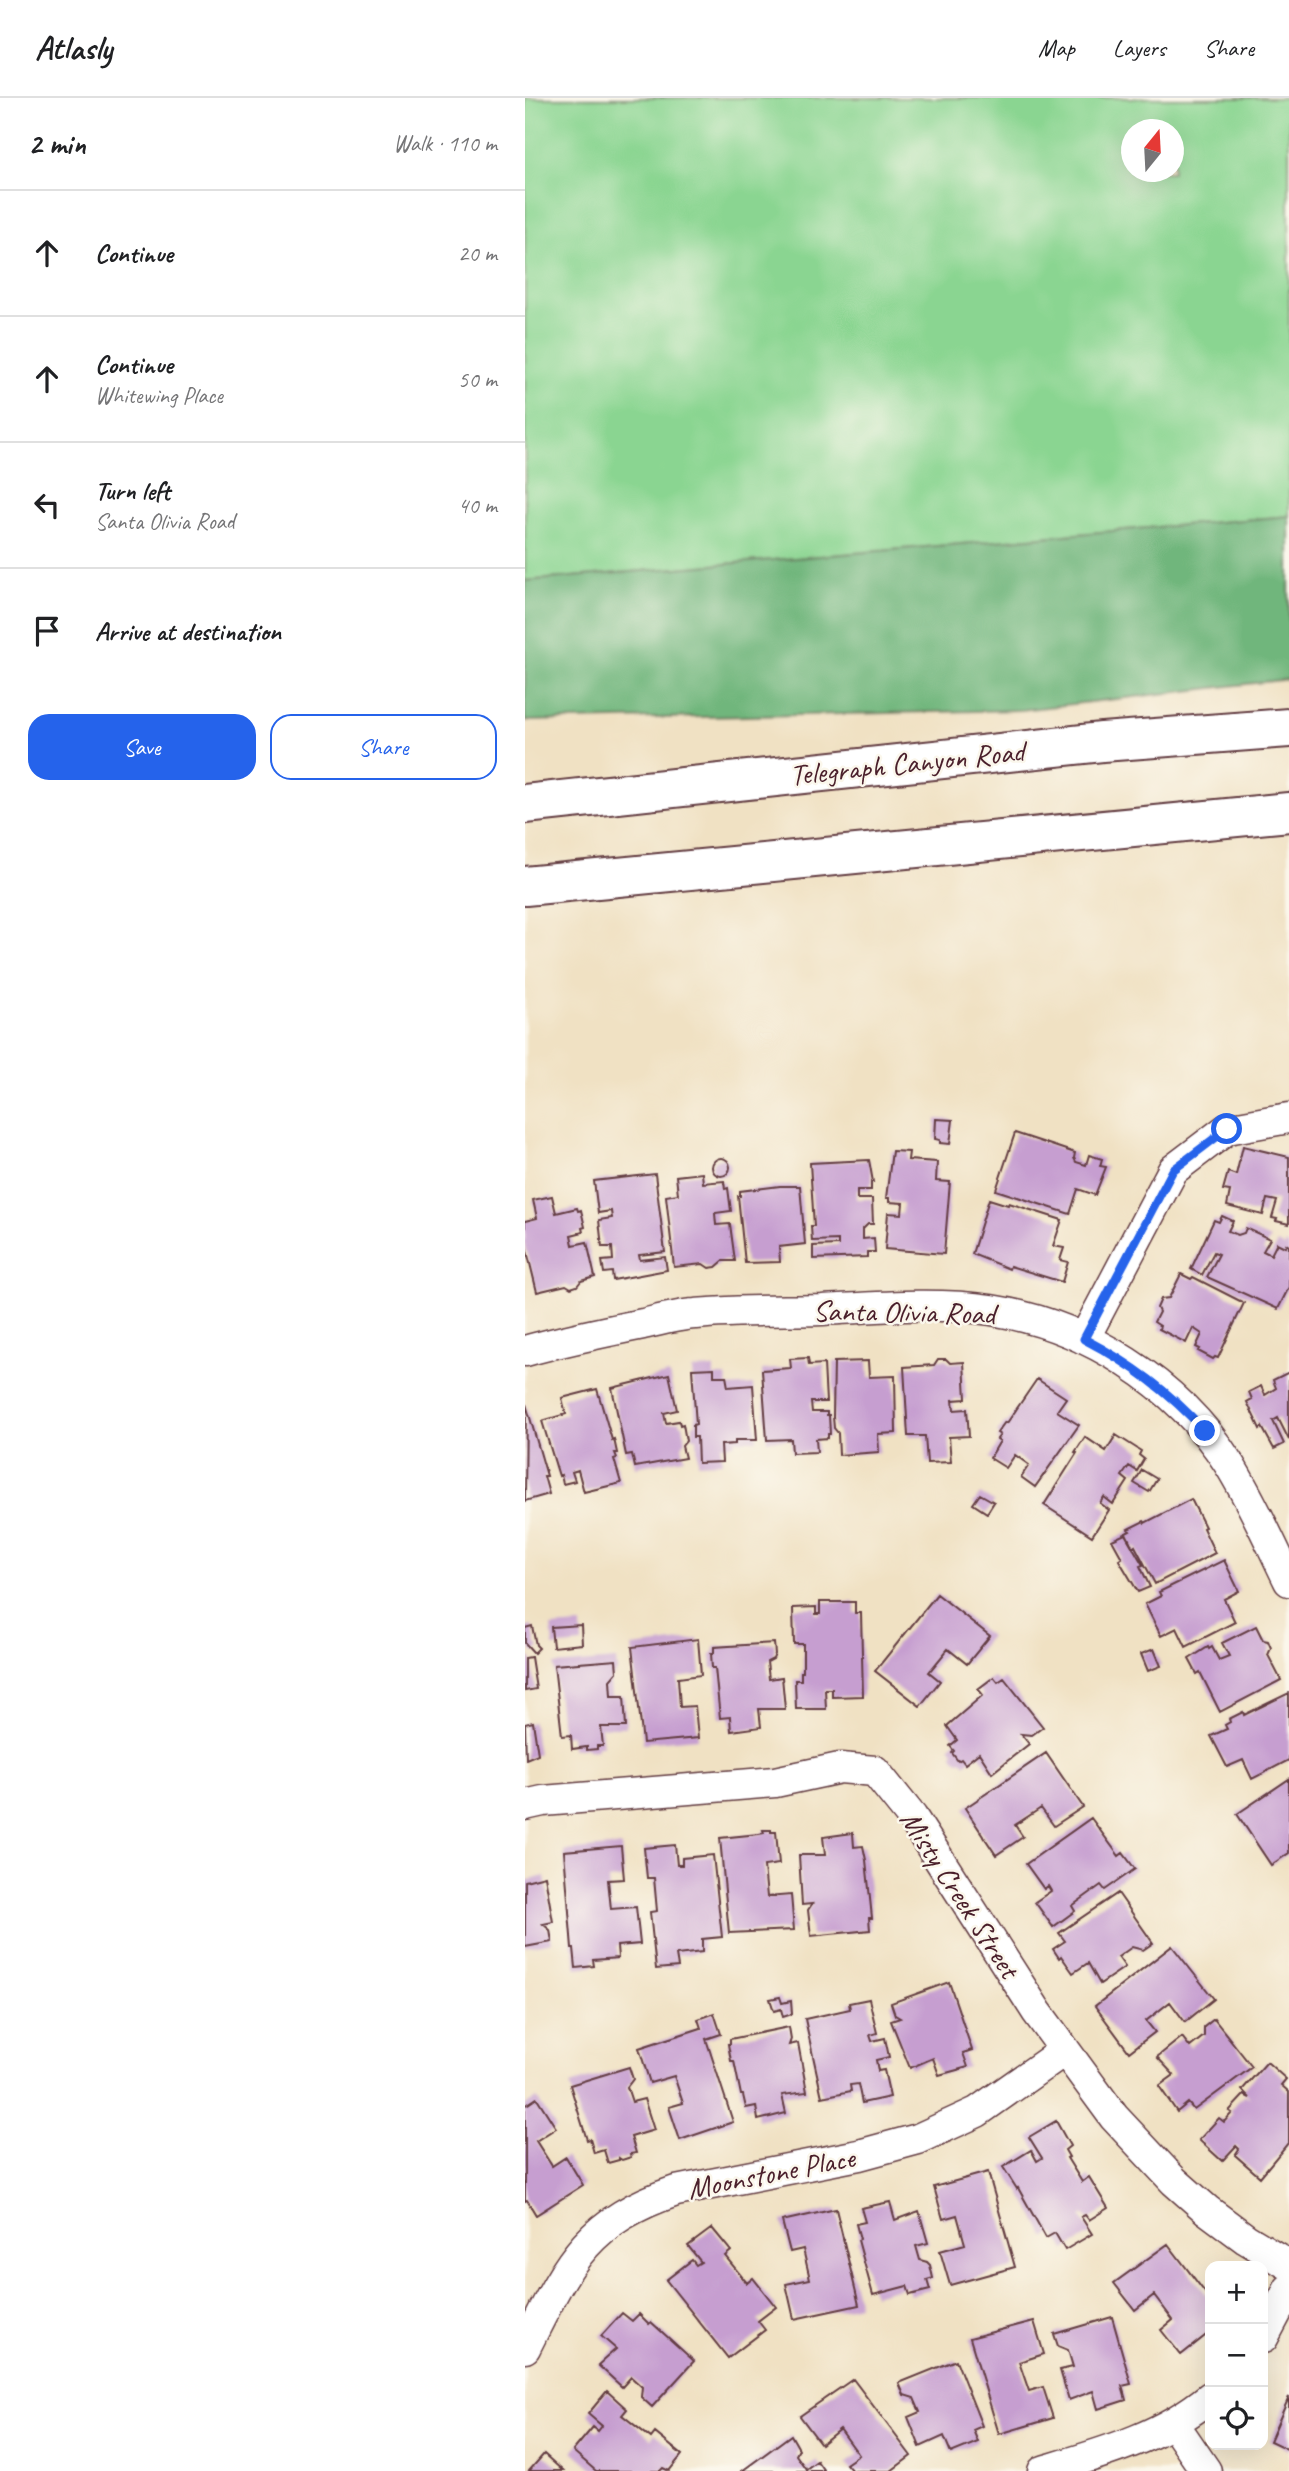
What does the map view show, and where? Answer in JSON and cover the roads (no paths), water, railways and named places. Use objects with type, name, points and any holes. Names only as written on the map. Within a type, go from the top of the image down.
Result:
[{"type":"main road","name":"Telegraph Canyon Road","points":[[525,804],[1102,742],[1289,728]]},
{"type":"main road","points":[[525,886],[1289,812]]},
{"type":"street","points":[[1084,1339],[1173,1170],[1227,1129],[1289,1118]]},
{"type":"street","name":"Santa Olivia Road","points":[[525,1351],[562,1340],[694,1314],[916,1307],[992,1311],[1054,1326],[1118,1357],[1150,1378],[1179,1403],[1205,1431],[1247,1494],[1289,1581]]},
{"type":"street","name":"Misty Creek Street","points":[[525,1805],[543,1801],[775,1782],[840,1768],[875,1771],[912,1817],[1037,2012],[1114,2117],[1174,2181],[1246,2239],[1289,2265]]},
{"type":"street","name":"Moonstone Place","points":[[525,2348],[565,2270],[577,2254],[607,2225],[629,2211],[676,2191],[859,2155],[918,2139],[977,2112],[1065,2050]]},
{"type":"street","points":[[1268,2329],[1289,2289]]},
{"type":"street","points":[[1043,2471],[1123,2447],[1174,2424],[1205,2401]]},
{"type":"street","points":[[1174,2424],[1206,2471]]}]
